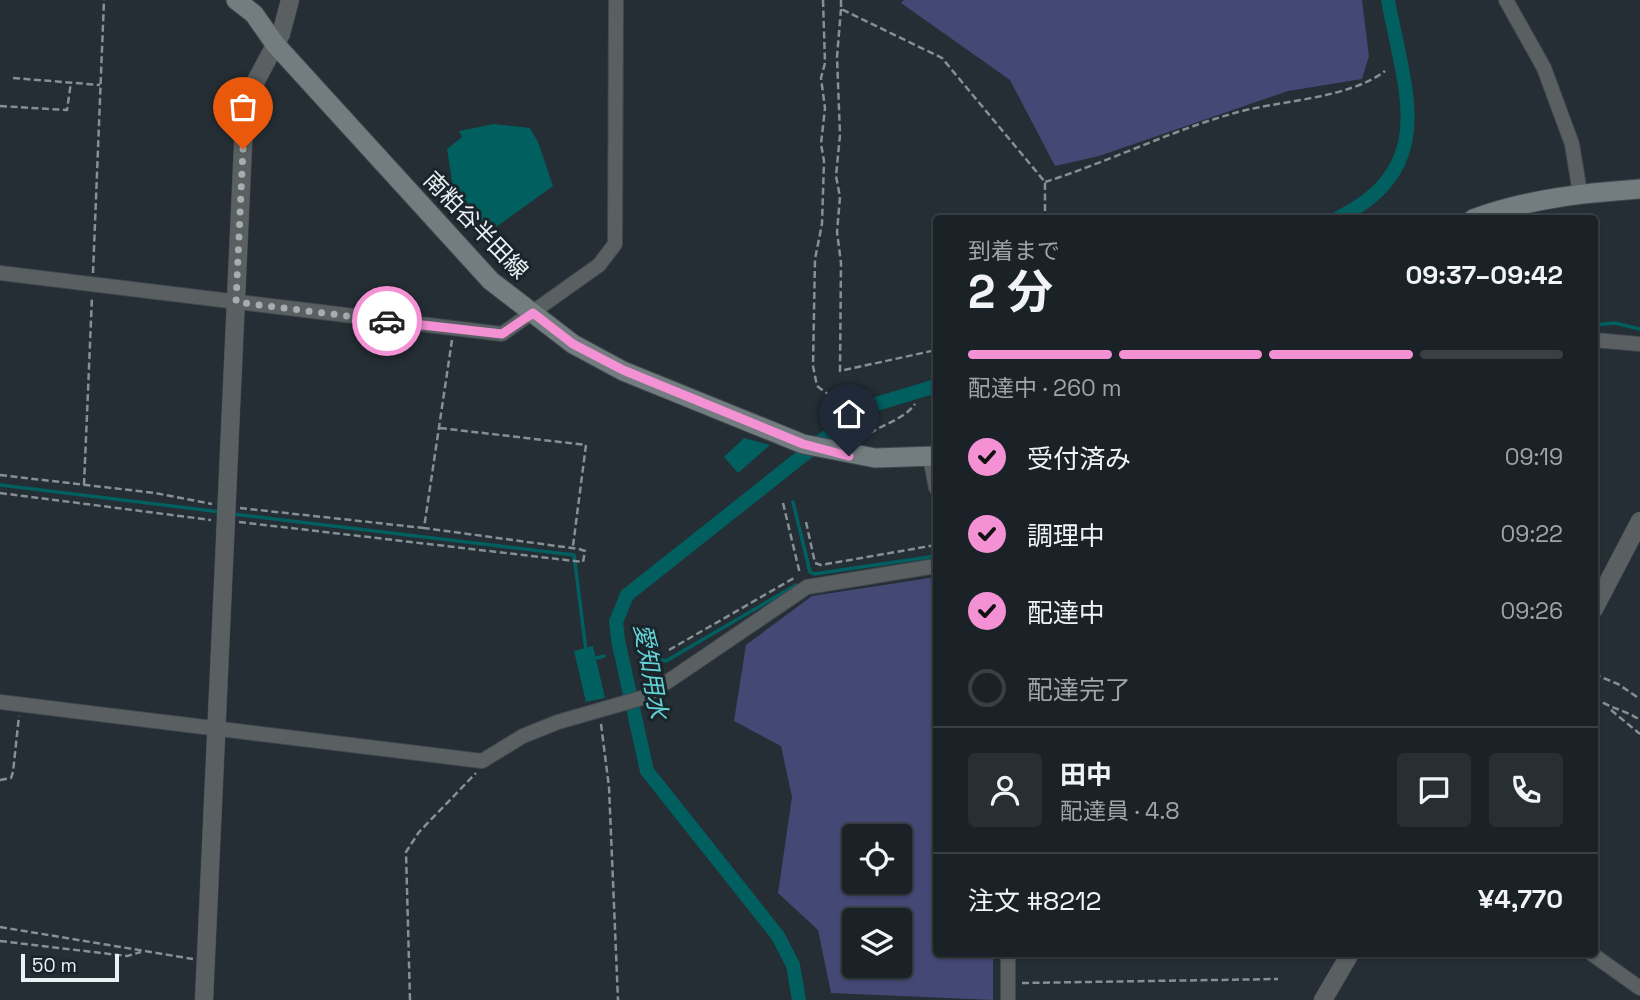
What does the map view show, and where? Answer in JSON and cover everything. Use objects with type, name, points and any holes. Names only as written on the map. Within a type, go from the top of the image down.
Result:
[{"type":"main road","name":"南粕谷半田線","points":[[236,0],[254,14],[275,44],[491,281],[573,344],[623,370],[803,444],[858,456],[933,457]]},
{"type":"main road","points":[[1484,215],[1506,207],[1580,193],[1640,188]]},
{"type":"street","points":[[204,1000],[244,124],[250,92],[289,13],[290,0]]},
{"type":"street","points":[[0,273],[502,334],[599,265],[615,244],[616,0]]},
{"type":"street","points":[[1506,0],[1544,68],[1572,144],[1580,193]]},
{"type":"street","points":[[1598,340],[1640,344]]},
{"type":"street","points":[[1598,601],[1640,521]]},
{"type":"street","points":[[0,702],[482,761],[523,736],[597,709],[645,697],[802,582],[933,566]]},
{"type":"street","points":[[1008,957],[1008,1000]]},
{"type":"street","points":[[1323,1000],[1348,957]]},
{"type":"street","points":[[1596,957],[1640,988]]},
{"type":"path","points":[[84,485],[104,0]]},
{"type":"path","points":[[824,0],[824,63],[821,78],[825,108],[821,144],[824,161],[822,224],[815,260],[813,366],[817,386],[833,398],[839,409]]},
{"type":"path","points":[[841,0],[837,57],[840,135],[836,176],[840,197],[837,232],[841,263],[841,371],[933,351]]},
{"type":"path","points":[[842,9],[942,58],[1045,182],[1045,215]]},
{"type":"path","points":[[1045,182],[1128,153],[1200,123],[1352,87],[1385,71]]},
{"type":"path","points":[[13,78],[100,85]]},
{"type":"path","points":[[0,106],[67,110],[71,82]]},
{"type":"path","points":[[0,492],[227,515],[583,562],[585,551],[573,548],[424,528],[453,330]]},
{"type":"path","points":[[858,456],[863,438],[909,413],[915,404]]},
{"type":"path","points":[[440,428],[586,445],[573,548]]},
{"type":"path","points":[[669,650],[802,582],[783,503]]},
{"type":"path","points":[[806,522],[815,563],[821,565],[933,546]]},
{"type":"path","points":[[1598,676],[1618,684],[1640,699]]},
{"type":"path","points":[[1598,699],[1640,734]]},
{"type":"path","points":[[0,780],[11,778],[13,772],[20,705]]},
{"type":"path","points":[[597,709],[609,787],[618,1000]]},
{"type":"path","points":[[1611,710],[1625,710],[1640,720]]},
{"type":"path","points":[[410,1000],[406,852],[419,832],[480,769],[482,761]]},
{"type":"path","points":[[0,927],[131,946],[141,952]]},
{"type":"path","points":[[0,941],[127,956],[141,952],[206,960]]},
{"type":"path","points":[[1008,983],[1278,979]]},
{"type":"shaded area","points":[[904,0],[1362,0],[1369,56],[1362,79],[1288,91],[1099,156],[1055,166],[1010,80],[901,3]]},
{"type":"shaded area","points":[[494,124],[530,128],[538,142],[553,186],[482,237],[456,207],[447,149],[462,137],[459,131]]},
{"type":"shaded area","points":[[744,438],[770,445],[738,473],[724,457]]},
{"type":"shaded area","points":[[933,577],[933,957],[993,957],[993,1000],[831,993],[818,930],[778,893],[792,797],[781,746],[734,721],[746,645],[812,596]]},
{"type":"shaded area","points":[[593,646],[605,698],[586,702],[574,651]]},
{"type":"waterway","name":"愛知用水","points":[[1343,215],[1369,199],[1390,176],[1403,152],[1407,125],[1406,97],[1388,0]]},
{"type":"waterway","points":[[1598,325],[1615,323],[1640,329]]},
{"type":"waterway","name":"愛知用水","points":[[799,1000],[793,965],[778,936],[647,771],[616,622],[627,595],[863,408],[933,387]]},
{"type":"waterway","points":[[0,485],[221,512]]},
{"type":"waterway","points":[[793,502],[810,572],[814,574],[933,556]]},
{"type":"waterway","points":[[233,514],[574,555],[586,651]]},
{"type":"waterway","points":[[647,647],[655,648],[659,659],[666,661],[796,585]]},
{"type":"waterway","points":[[593,659],[604,656]]},
{"type":"way so far","points":[[243,149],[236,302],[387,321]]},
{"type":"route","points":[[387,321],[502,334],[533,313],[573,344],[623,370],[803,444],[849,456]]}]
